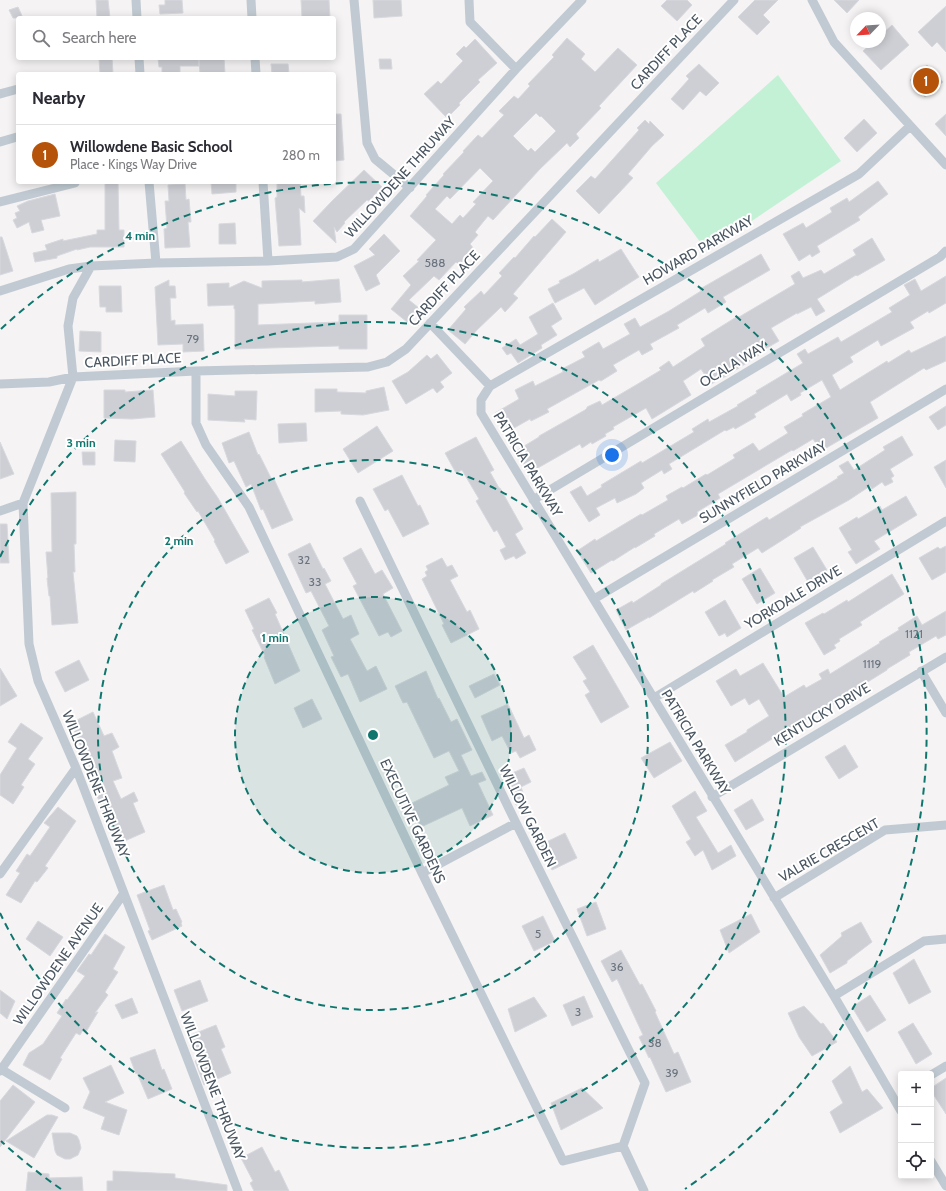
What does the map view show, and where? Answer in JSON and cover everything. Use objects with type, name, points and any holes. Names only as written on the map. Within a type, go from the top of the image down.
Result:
[{"type":"street","points":[[136,0],[137,16]]},
{"type":"street","points":[[251,0],[252,16]]},
{"type":"street","points":[[354,0],[367,143],[375,159],[410,188]]},
{"type":"street","points":[[469,0],[470,22],[516,69]]},
{"type":"street","name":"WILLOWDENE THRUWAY","points":[[0,290],[69,269],[91,266],[268,261],[337,256],[354,249],[516,69],[582,0]]},
{"type":"street","name":"CARDIFF PLACE","points":[[73,377],[196,371],[368,367],[387,362],[406,349],[734,0]]},
{"type":"street","points":[[812,0],[834,42],[946,165]]},
{"type":"street","points":[[140,60],[140,72]]},
{"type":"street","points":[[255,60],[256,72]]},
{"type":"street","points":[[0,94],[16,90]]},
{"type":"street","name":"HOWARD PARKWAY","points":[[490,386],[859,174],[910,126]]},
{"type":"street","points":[[0,142],[16,137]]},
{"type":"street","points":[[0,202],[71,184]]},
{"type":"street","points":[[149,184],[156,263]]},
{"type":"street","points":[[262,184],[268,261]]},
{"type":"street","name":"OCALA WAY","points":[[533,500],[843,316],[940,257],[946,251]]},
{"type":"street","name":"WILLOWDENE THRUWAY","points":[[91,266],[73,298],[68,326],[73,377],[24,503],[29,644],[38,681],[76,768],[238,1191]]},
{"type":"street","points":[[430,323],[490,386]]},
{"type":"street","name":"EXECUTIVE GARDENS","points":[[196,371],[196,423],[206,445],[249,507],[422,873],[563,1162],[623,1146]]},
{"type":"street","points":[[0,384],[49,382],[73,377]]},
{"type":"street","name":"PATRICIA PARKWAY","points":[[490,386],[481,400],[481,413],[834,996],[899,1107]]},
{"type":"street","name":"SUNNYFIELD PARKWAY","points":[[594,599],[946,389]]},
{"type":"street","name":"WILLOW GARDEN","points":[[360,501],[644,1083],[623,1146]]},
{"type":"street","points":[[0,511],[24,503]]},
{"type":"street","name":"YORKDALE DRIVE","points":[[654,698],[946,521]]},
{"type":"street","name":"KENTUCKY DRIVE","points":[[712,796],[946,657]]},
{"type":"street","points":[[921,671],[946,714]]},
{"type":"street","points":[[0,874],[76,768]]},
{"type":"street","points":[[422,873],[516,823]]},
{"type":"street","name":"VALRIE CRESCENT","points":[[774,898],[885,830],[946,825]]},
{"type":"street","name":"WILLOWDENE AVENUE","points":[[1,1070],[124,893]]},
{"type":"street","points":[[834,996],[924,941],[946,939]]},
{"type":"street","points":[[934,1073],[946,1066]]},
{"type":"street","points":[[1,1070],[65,1108]]},
{"type":"street","points":[[892,1096],[898,1093]]},
{"type":"street","points":[[623,1146],[644,1191]]},
{"type":"street","points":[[934,1166],[946,1186]]},
{"type":"green space","points":[[778,75],[841,161],[707,251],[656,183]]},
{"type":"building","points":[[96,0],[108,0],[110,16],[97,16]]},
{"type":"building","points":[[165,0],[182,0],[183,13],[160,14],[159,5],[165,5]]},
{"type":"building","points":[[301,0],[329,0],[330,16],[302,16]]},
{"type":"building","points":[[373,0],[401,0],[402,16],[374,18]]},
{"type":"building","points":[[667,0],[687,0],[692,5],[677,21],[661,6]]},
{"type":"building","points":[[755,0],[778,0],[763,15],[770,22],[757,35],[738,17]]},
{"type":"building","points":[[834,0],[859,0],[847,13]]},
{"type":"building","points":[[946,6],[946,52],[937,42],[932,47],[918,32]]},
{"type":"building","points":[[18,7],[22,16],[16,16],[16,18],[13,18],[9,10]]},
{"type":"building","points":[[892,25],[909,45],[881,70],[863,51],[866,48],[886,48],[886,30]]},
{"type":"building","points":[[567,38],[585,54],[581,59],[595,72],[618,48],[637,65],[599,106],[601,108],[576,134],[579,138],[570,147],[567,143],[540,169],[493,220],[488,216],[475,232],[478,235],[470,244],[474,249],[459,265],[456,262],[439,280],[434,276],[409,300],[419,308],[407,322],[391,309],[411,285],[403,276],[419,261],[417,260],[436,240],[410,216],[444,175],[443,174],[464,152],[463,151],[478,135],[482,138],[504,115],[499,111],[514,96],[518,99],[530,86],[528,84],[554,57],[552,55]],"holes":[[[536,113],[556,131],[535,152],[531,148],[528,151],[513,136]],[[480,168],[493,181],[473,202],[476,204],[463,218],[460,215],[452,224],[435,209],[447,196],[450,199]]]},
{"type":"building","points":[[475,39],[497,63],[478,80],[480,82],[459,103],[460,105],[447,118],[424,94],[438,81],[441,84],[463,61],[456,54],[464,46],[466,48]]},
{"type":"building","points":[[379,59],[391,59],[392,69],[380,69]]},
{"type":"building","points":[[99,60],[112,60],[113,72],[100,72]]},
{"type":"building","points":[[158,60],[198,60],[199,66],[180,66],[180,72],[162,72],[162,67],[159,67]]},
{"type":"building","points":[[199,60],[224,60],[225,72],[200,72]]},
{"type":"building","points":[[271,64],[288,64],[289,72],[272,72]]},
{"type":"building","points":[[699,64],[719,83],[706,96],[700,91],[683,110],[671,99],[689,79],[686,76]]},
{"type":"building","points":[[927,65],[943,82],[925,97],[910,80]]},
{"type":"building","points":[[336,114],[341,114],[344,160],[336,161]]},
{"type":"building","points":[[946,114],[946,136],[935,124]]},
{"type":"building","points":[[864,119],[877,133],[857,152],[844,138]]},
{"type":"building","points":[[645,120],[649,124],[650,121],[664,135],[652,146],[628,174],[633,178],[599,214],[576,191],[591,176],[595,179],[639,130],[637,128]]},
{"type":"building","points":[[364,170],[382,187],[369,201],[367,200],[344,222],[345,223],[337,232],[334,227],[336,243],[313,221]]},
{"type":"building","points":[[878,181],[888,194],[858,217],[860,220],[817,246],[820,252],[812,257],[810,254],[799,261],[783,234],[803,223],[806,228],[832,212],[830,208],[847,198],[849,202]]},
{"type":"building","points":[[105,184],[118,184],[119,230],[124,230],[124,247],[90,247],[77,249],[57,256],[57,258],[35,262],[33,253],[47,250],[45,245],[63,239],[63,241],[97,234],[97,230],[105,230]]},
{"type":"building","points":[[185,184],[186,200],[189,199],[191,222],[188,222],[190,247],[165,248],[164,229],[167,228],[165,201],[169,201],[168,185]]},
{"type":"building","points":[[211,184],[236,184],[236,192],[212,194]]},
{"type":"building","points":[[277,184],[300,184],[301,196],[304,196],[305,213],[299,208],[301,245],[279,246],[275,198],[277,197]]},
{"type":"building","points":[[55,194],[60,216],[41,220],[44,230],[32,233],[29,222],[17,228],[13,220],[17,218],[15,213],[20,211],[17,206],[28,201]]},
{"type":"building","points":[[552,219],[566,232],[513,294],[518,298],[505,312],[501,307],[465,344],[448,330],[466,309],[464,307],[481,291],[484,295],[502,276],[499,273]]},
{"type":"building","points":[[235,223],[236,244],[219,244],[219,224]]},
{"type":"building","points":[[384,234],[400,251],[376,275],[380,284],[366,291],[354,266],[375,255],[369,249]]},
{"type":"building","points":[[0,237],[2,237],[13,271],[0,275]]},
{"type":"building","points":[[872,238],[885,260],[857,276],[856,275],[817,299],[825,311],[816,316],[811,307],[797,313],[771,328],[779,341],[758,353],[759,355],[728,375],[711,384],[701,369],[683,381],[691,395],[652,419],[646,408],[613,427],[614,429],[605,434],[606,436],[592,444],[591,442],[582,448],[580,444],[529,473],[516,451],[585,410],[587,407],[600,401],[602,405],[636,385],[661,370],[659,368],[669,361],[673,367],[705,346],[701,339],[795,284],[791,276],[799,271],[803,278],[821,270],[824,274],[856,255],[853,250]]},
{"type":"building","points":[[621,249],[639,277],[595,305],[584,288],[555,303],[548,289],[560,283],[559,281],[598,259],[599,262]]},
{"type":"building","points":[[761,254],[770,270],[723,297],[726,302],[708,313],[705,308],[677,325],[679,328],[650,344],[653,349],[642,355],[639,350],[613,365],[617,371],[601,381],[599,380],[547,409],[549,412],[531,421],[530,419],[507,432],[495,413],[519,399],[515,390],[533,381],[535,386],[563,372],[562,369],[585,357],[582,352],[599,342],[603,349],[630,334],[624,324],[635,318],[640,327],[701,291],[700,289]]},
{"type":"building","points":[[946,276],[946,303],[929,313],[928,311],[910,322],[914,328],[881,346],[878,340],[850,357],[853,362],[832,375],[840,390],[887,361],[888,363],[909,350],[911,353],[946,336],[946,361],[926,370],[924,368],[870,402],[878,418],[821,451],[813,439],[793,451],[792,450],[718,494],[720,498],[697,512],[698,515],[682,524],[679,519],[654,534],[655,536],[591,573],[577,551],[595,539],[596,541],[668,500],[666,496],[706,474],[707,475],[735,458],[733,455],[753,443],[759,451],[788,433],[784,427],[803,416],[802,414],[831,397],[822,380],[800,393],[801,395],[791,401],[787,394],[754,414],[756,417],[735,429],[734,427],[726,431],[725,430],[669,464],[672,469],[664,474],[662,470],[641,483],[644,488],[636,494],[617,503],[615,498],[596,508],[600,515],[589,522],[570,492],[581,486],[587,496],[602,487],[601,485],[641,461],[642,463],[694,432],[692,429],[708,419],[709,422],[738,406],[737,405],[757,393],[756,391],[803,363],[797,354],[805,349],[808,354],[838,337],[841,342],[892,312],[889,308],[910,295],[904,285],[915,279],[921,291]]},
{"type":"building","points":[[339,279],[341,302],[315,304],[315,301],[258,304],[258,325],[339,322],[339,315],[367,315],[367,349],[339,349],[339,346],[235,349],[234,305],[208,306],[207,284],[229,283],[229,288],[244,281],[262,288],[262,281],[302,280],[302,282]]},
{"type":"building","points":[[169,280],[169,286],[175,286],[176,298],[170,298],[171,321],[175,320],[175,325],[203,324],[204,351],[183,352],[183,344],[158,345],[155,287]]},
{"type":"building","points":[[99,286],[121,286],[122,312],[106,312],[106,307],[100,307]]},
{"type":"building","points":[[553,303],[562,319],[551,326],[557,335],[541,345],[542,348],[518,363],[511,353],[507,355],[502,348],[516,339],[520,345],[538,334],[529,317]]},
{"type":"building","points":[[80,331],[101,332],[101,352],[79,351]]},
{"type":"building","points":[[437,354],[452,373],[440,382],[444,387],[437,393],[433,388],[406,404],[392,381],[408,372],[427,355],[431,359]]},
{"type":"building","points":[[384,387],[389,410],[363,415],[341,414],[341,411],[315,412],[315,389],[337,389],[337,392],[366,393],[366,391]]},
{"type":"building","points":[[104,390],[125,390],[125,392],[153,390],[155,417],[132,419],[104,418]]},
{"type":"building","points":[[235,391],[257,391],[256,420],[244,419],[245,422],[208,420],[208,394],[235,396]]},
{"type":"building","points":[[946,406],[946,425],[938,430],[929,417]]},
{"type":"building","points":[[306,423],[307,441],[279,443],[278,424]]},
{"type":"building","points":[[377,426],[393,451],[358,473],[343,449]]},
{"type":"building","points":[[249,432],[258,455],[259,454],[272,480],[274,479],[293,520],[272,529],[263,509],[261,510],[251,484],[246,487],[234,461],[229,463],[222,443]]},
{"type":"building","points":[[902,436],[913,455],[890,469],[894,476],[891,478],[893,482],[885,486],[882,482],[872,489],[870,486],[849,500],[800,527],[801,528],[762,553],[758,548],[732,564],[734,567],[694,593],[693,591],[626,630],[616,610],[632,601],[633,603],[767,517],[769,520],[838,478],[837,477],[844,473],[839,466],[848,461],[854,470],[885,450],[883,447]]},
{"type":"building","points":[[476,437],[494,470],[490,472],[523,529],[515,534],[526,553],[516,559],[514,556],[505,560],[500,550],[506,547],[497,530],[494,532],[476,501],[479,499],[462,470],[456,473],[445,453]]},
{"type":"building","points":[[115,440],[136,441],[135,462],[114,461]]},
{"type":"building","points":[[181,441],[218,498],[249,552],[226,564],[214,541],[215,540],[198,511],[197,512],[184,493],[185,492],[161,454]]},
{"type":"building","points":[[0,442],[14,474],[0,479]]},
{"type":"building","points":[[82,452],[95,452],[95,465],[83,465]]},
{"type":"building","points":[[946,460],[946,488],[934,467]]},
{"type":"building","points":[[402,475],[418,506],[420,505],[429,524],[403,537],[388,509],[385,511],[373,489]]},
{"type":"building","points":[[76,492],[76,544],[74,544],[75,572],[73,572],[78,623],[52,625],[46,552],[52,552],[51,493]]},
{"type":"building","points":[[906,496],[917,515],[874,541],[880,549],[856,564],[848,552],[852,550],[839,528],[880,506],[882,510]]},
{"type":"building","points":[[0,524],[7,524],[9,563],[0,563]]},
{"type":"building","points":[[310,543],[331,581],[325,584],[343,619],[351,615],[359,634],[350,639],[367,671],[376,666],[387,689],[360,702],[348,674],[341,677],[331,657],[334,656],[322,630],[329,626],[311,591],[306,593],[288,554]]},
{"type":"building","points":[[946,546],[946,572],[932,580],[919,558],[938,547],[940,549]]},
{"type":"building","points":[[813,547],[827,570],[808,582],[794,558]]},
{"type":"building","points":[[361,548],[375,574],[382,570],[393,588],[383,594],[402,631],[391,637],[388,632],[379,636],[353,586],[357,584],[343,558]]},
{"type":"building","points":[[442,558],[447,567],[452,565],[458,576],[450,580],[467,612],[470,610],[479,629],[451,643],[442,625],[444,624],[422,579],[427,576],[425,572],[428,570],[426,566]]},
{"type":"building","points":[[760,568],[775,593],[757,604],[742,579]]},
{"type":"building","points":[[892,574],[904,594],[860,622],[862,625],[839,639],[840,641],[834,645],[836,648],[824,655],[805,623],[823,613],[824,614],[847,600],[848,602]]},
{"type":"building","points":[[269,598],[277,613],[275,614],[300,671],[275,684],[264,657],[265,656],[252,630],[254,629],[245,610]]},
{"type":"building","points":[[725,600],[741,628],[727,637],[725,633],[719,636],[705,612]]},
{"type":"building","points":[[946,611],[946,635],[938,639],[936,636],[909,652],[910,655],[866,683],[867,684],[780,734],[735,762],[725,745],[747,732],[747,730],[769,716],[759,699],[749,705],[745,698],[731,706],[716,681],[736,669],[740,676],[763,663],[784,697],[804,685],[806,688],[822,679],[819,674],[828,669],[830,674],[880,643],[879,642],[899,630],[898,628],[917,616],[922,625]]},
{"type":"building","points":[[593,645],[629,707],[601,723],[585,695],[590,692],[583,681],[587,679],[573,657]]},
{"type":"building","points":[[79,660],[89,680],[65,692],[55,672]]},
{"type":"building","points":[[0,668],[17,696],[0,706]]},
{"type":"building","points":[[426,671],[438,699],[439,698],[451,722],[457,719],[472,750],[461,755],[471,776],[482,772],[486,780],[478,783],[493,815],[470,826],[462,808],[421,827],[410,804],[449,785],[445,777],[459,771],[449,751],[434,758],[407,702],[403,703],[395,686]]},
{"type":"building","points":[[494,674],[500,685],[475,698],[469,686]]},
{"type":"building","points":[[312,699],[322,719],[303,728],[294,708]]},
{"type":"building","points":[[508,704],[524,738],[529,735],[536,750],[520,758],[516,751],[511,753],[502,736],[492,741],[481,716]]},
{"type":"building","points":[[93,712],[104,736],[112,733],[119,747],[112,751],[122,778],[113,781],[121,799],[134,792],[138,801],[133,803],[145,832],[118,844],[97,796],[101,794],[96,778],[92,780],[90,768],[71,723]]},
{"type":"building","points":[[21,723],[43,738],[28,759],[35,764],[21,785],[24,787],[13,804],[0,795],[0,775],[17,748],[8,742]]},
{"type":"building","points":[[670,742],[682,761],[654,778],[641,758]]},
{"type":"building","points":[[845,745],[858,767],[839,779],[825,757]]},
{"type":"building","points":[[524,768],[531,782],[521,787],[526,801],[516,805],[505,776]]},
{"type":"building","points":[[695,791],[707,811],[696,817],[718,853],[731,845],[736,856],[712,870],[703,850],[695,856],[686,842],[691,839],[672,806]]},
{"type":"building","points":[[752,799],[764,820],[746,830],[734,810]]},
{"type":"building","points":[[58,807],[76,821],[45,866],[48,868],[37,882],[35,881],[21,903],[6,895],[20,873],[16,871],[27,854],[30,856],[50,827],[44,823]]},
{"type":"building","points":[[565,833],[577,858],[552,870],[540,845]]},
{"type":"building","points":[[164,885],[173,910],[176,909],[182,922],[182,926],[152,940],[148,931],[150,930],[137,895]]},
{"type":"building","points":[[596,902],[606,929],[587,936],[577,909]]},
{"type":"building","points":[[751,914],[760,932],[729,953],[720,930]]},
{"type":"building","points":[[543,916],[555,941],[534,951],[522,926]]},
{"type":"building","points":[[38,921],[63,937],[50,956],[26,939]]},
{"type":"building","points":[[861,922],[872,942],[847,961],[847,963],[830,973],[820,955],[842,936],[841,933]]},
{"type":"building","points":[[105,934],[125,947],[113,969],[118,972],[105,992],[108,995],[95,1013],[98,1012],[86,1032],[83,1030],[80,1035],[76,1033],[60,1058],[62,1059],[50,1080],[23,1065],[29,1053],[43,1044],[62,1016],[57,1013],[66,999],[67,1000],[85,976],[77,971],[89,954],[91,955]]},
{"type":"building","points":[[621,950],[640,985],[642,984],[656,1011],[655,1012],[674,1054],[678,1052],[691,1082],[666,1092],[639,1037],[643,1035],[617,979],[612,982],[601,961]]},
{"type":"building","points":[[914,959],[931,992],[909,1004],[893,973]]},
{"type":"building","points":[[200,980],[208,1001],[182,1011],[174,990]]},
{"type":"building","points":[[0,990],[15,1001],[7,1019],[0,1013]]},
{"type":"building","points":[[870,995],[886,1020],[867,1032],[852,1007]]},
{"type":"building","points":[[584,996],[593,1017],[572,1026],[563,1005]]},
{"type":"building","points":[[534,997],[547,1016],[515,1032],[508,1009]]},
{"type":"building","points":[[132,998],[138,1013],[122,1019],[115,1005]]},
{"type":"building","points":[[804,1006],[821,1024],[823,1023],[837,1042],[812,1056],[799,1037],[788,1013]]},
{"type":"building","points":[[913,1023],[932,1054],[916,1064],[898,1032]]},
{"type":"building","points":[[216,1025],[225,1047],[221,1049],[231,1073],[204,1085],[195,1061],[201,1058],[191,1035]]},
{"type":"building","points":[[155,1049],[162,1070],[164,1069],[172,1089],[148,1099],[130,1058]]},
{"type":"building","points":[[111,1065],[124,1093],[105,1102],[127,1110],[119,1135],[101,1129],[105,1117],[83,1108],[90,1092],[83,1078]]},
{"type":"building","points":[[850,1066],[862,1092],[867,1089],[883,1108],[840,1133],[830,1112],[843,1103],[832,1081]]},
{"type":"building","points":[[946,1078],[946,1114],[934,1096],[934,1086]]},
{"type":"building","points":[[13,1085],[35,1102],[0,1147],[0,1101]]},
{"type":"building","points":[[582,1088],[603,1108],[561,1130],[551,1103]]},
{"type":"building","points":[[47,1115],[58,1117],[34,1158],[6,1141]]},
{"type":"building","points":[[52,1133],[70,1133],[77,1136],[81,1148],[78,1155],[70,1159],[65,1159],[57,1155]]},
{"type":"building","points":[[262,1147],[275,1172],[279,1170],[289,1191],[254,1191],[250,1183],[253,1181],[241,1158]]},
{"type":"building","points":[[113,1171],[175,1174],[175,1178],[227,1185],[227,1191],[107,1191],[107,1181],[113,1181]]},
{"type":"building","points":[[28,1172],[49,1174],[49,1178],[82,1177],[83,1191],[26,1191]]},
{"type":"place","name":"Willowdene Basic School","points":[[926,81]]}]
